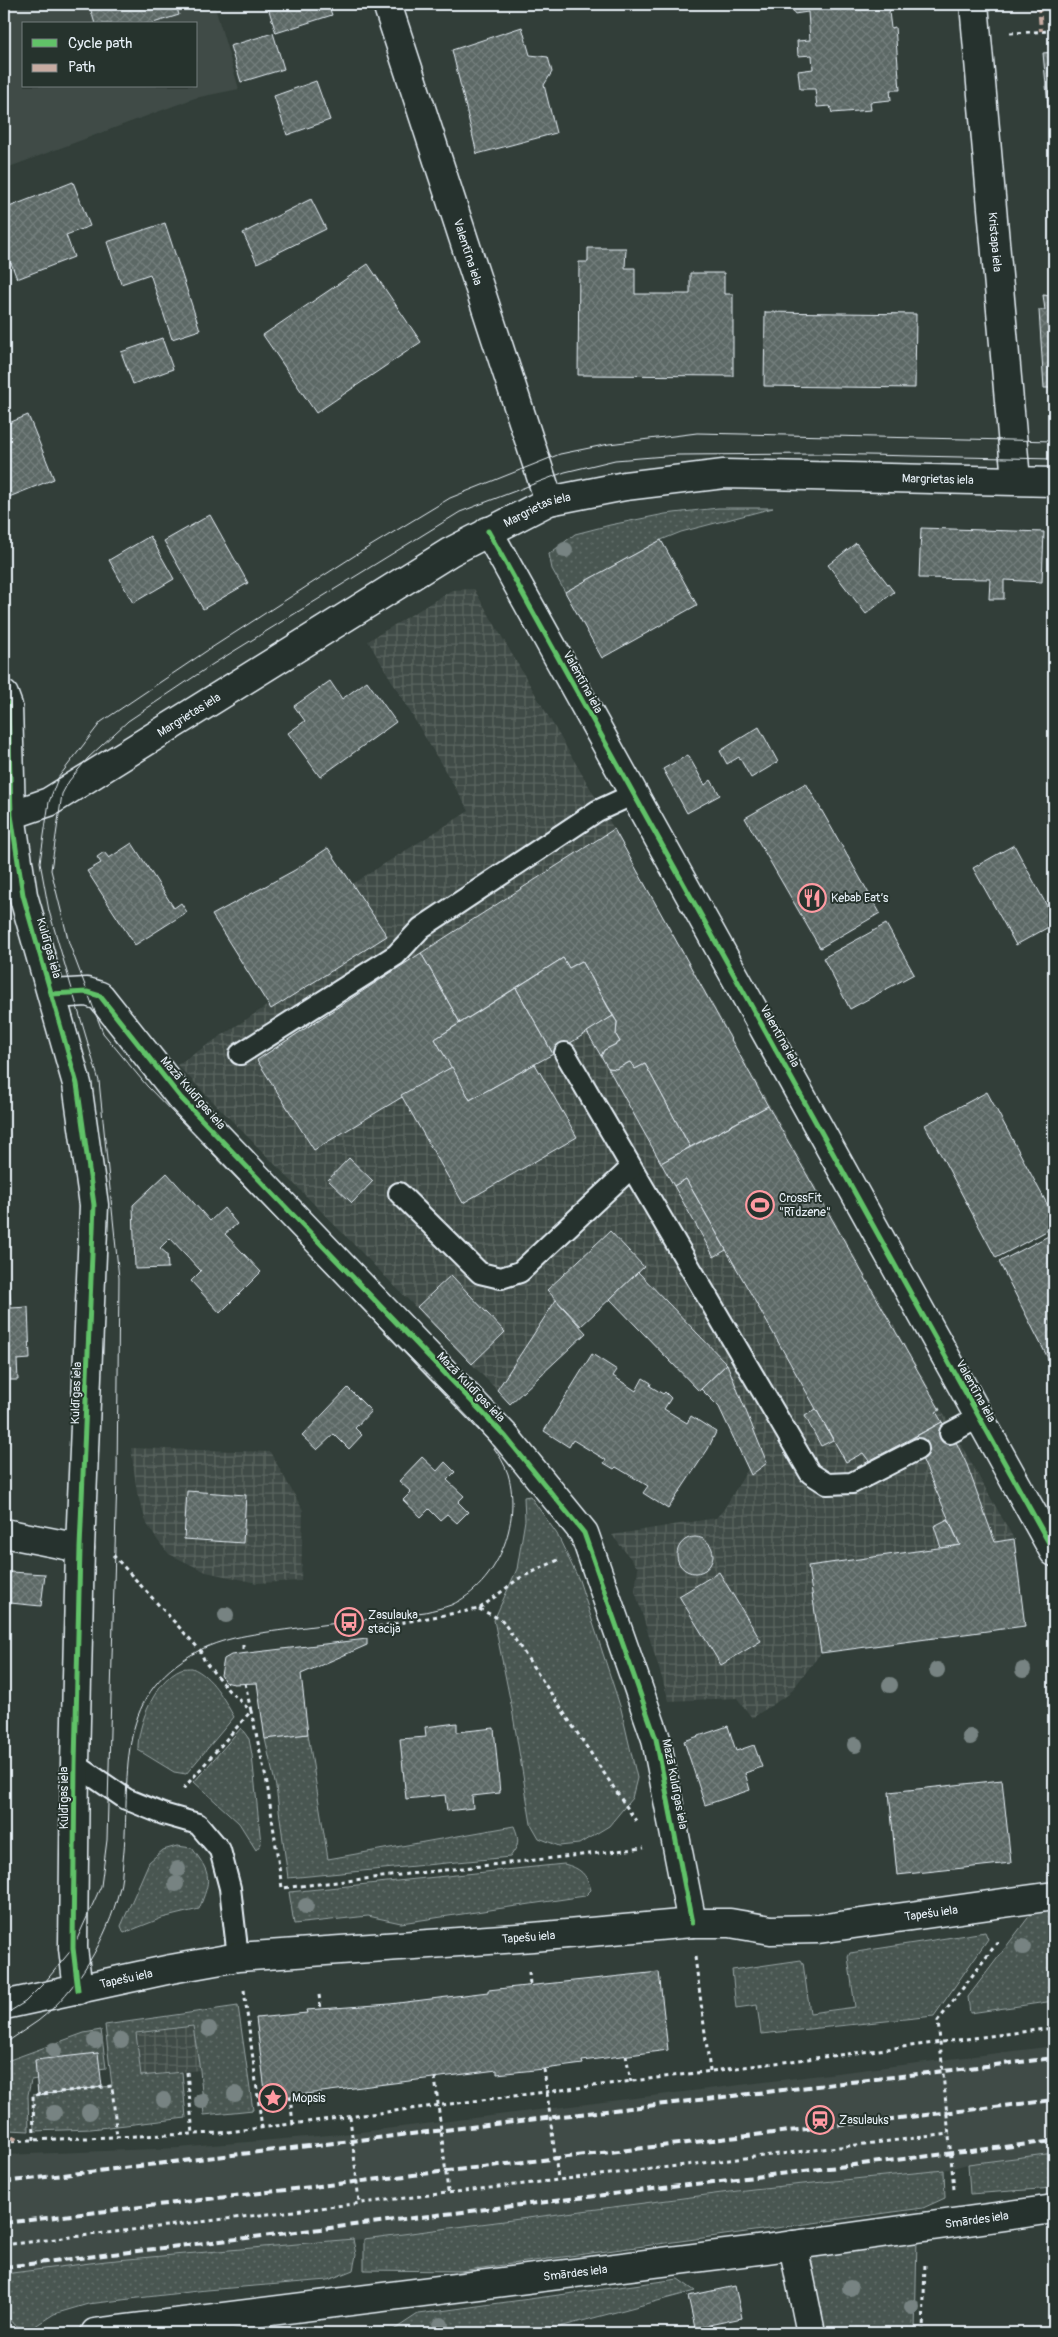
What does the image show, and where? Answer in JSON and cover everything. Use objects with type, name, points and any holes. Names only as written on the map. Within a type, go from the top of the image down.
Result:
[{"type":"street","name":"Valentīna iela","points":[[387,4],[549,501]]},
{"type":"street","name":"Kristapa iela","points":[[974,4],[1016,480]]},
{"type":"street","name":"Margrietas iela","points":[[7,813],[49,802],[450,552],[549,501],[624,486],[724,474],[1054,482]]},
{"type":"street","name":"Valentīna iela","points":[[488,531],[1054,1552]]},
{"type":"street","name":"Kuldīgas iela","points":[[4,695],[8,706],[7,813],[23,895],[77,1084],[94,1205],[80,1548],[75,1764],[74,1948],[78,1990]]},
{"type":"street","name":"Mazā Kuldīgas iela","points":[[52,994],[87,992],[100,996],[181,1098],[505,1436],[584,1534],[656,1738],[692,1922]]},
{"type":"street","points":[[4,1533],[80,1548]]},
{"type":"street","name":"Tapešu iela","points":[[4,2005],[171,1969],[238,1957],[532,1937],[692,1922],[730,1923],[771,1930],[818,1929],[1054,1896]]},
{"type":"street","name":"Smārdes iela","points":[[95,2333],[793,2245],[1054,2209]]},
{"type":"street","points":[[793,2245],[811,2333]]},
{"type":"lane","points":[[240,1054],[396,955],[421,928],[597,811],[634,794]]},
{"type":"lane","points":[[565,1053],[810,1473],[827,1484],[852,1483],[918,1449]]},
{"type":"lane","points":[[399,1193],[480,1273],[501,1278],[520,1272],[631,1168]]},
{"type":"lane","points":[[950,1433],[980,1418]]},
{"type":"lane","points":[[75,1764],[126,1799],[163,1814],[198,1824],[220,1850],[230,1888],[238,1957]]},
{"type":"path","points":[[1006,34],[1054,30]]},
{"type":"path","points":[[370,1628],[479,1609],[518,1579],[588,1546]]},
{"type":"path","points":[[80,1548],[115,1555],[200,1650],[205,1662],[229,1691],[251,1711]]},
{"type":"path","points":[[479,1609],[502,1620],[640,1827]]},
{"type":"path","points":[[243,1645],[243,1653]]},
{"type":"path","points":[[245,1684],[267,1783],[282,1888],[652,1847]]},
{"type":"path","points":[[163,1814],[251,1711]]},
{"type":"path","points":[[923,2333],[926,2227],[955,2202],[938,2022],[1010,1925],[1014,1902]]},
{"type":"path","points":[[694,1954],[710,2071]]},
{"type":"path","points":[[529,1972],[530,1985]]},
{"type":"path","points":[[318,1995],[321,2009]]},
{"type":"path","points":[[247,2004],[262,2128]]},
{"type":"path","points":[[4,2141],[117,2138],[262,2128],[1054,2028]]},
{"type":"path","points":[[626,2055],[631,2082]]},
{"type":"path","points":[[544,2069],[558,2179]]},
{"type":"path","points":[[187,2072],[193,2134]]},
{"type":"path","points":[[434,2077],[448,2192]]},
{"type":"path","points":[[34,2140],[33,2095],[112,2086],[117,2138]]},
{"type":"path","points":[[290,2096],[293,2124]]},
{"type":"path","points":[[350,2117],[359,2202]]},
{"type":"path","points":[[4,2244],[950,2134]]},
{"type":"shaded area","points":[[4,4],[214,4],[239,89],[195,98],[4,169]]},
{"type":"shaded area","points":[[718,508],[773,508],[681,532],[661,540],[565,592],[552,569],[549,554],[575,534],[665,514]]},
{"type":"shaded area","points":[[474,589],[614,829],[1014,1539],[1025,1626],[821,1653],[789,1694],[752,1718],[737,1698],[669,1701],[635,1591],[638,1568],[612,1535],[716,1518],[724,1509],[748,1469],[719,1407],[701,1390],[699,1391],[610,1299],[581,1326],[556,1300],[497,1390],[177,1065],[268,1005],[212,915],[352,884],[469,811],[368,641],[452,590]]},
{"type":"shaded area","points":[[131,1448],[270,1452],[303,1510],[301,1581],[257,1583],[206,1572],[169,1554],[147,1524],[137,1493]]},
{"type":"shaded area","points":[[530,1496],[557,1534],[579,1580],[621,1709],[637,1778],[632,1798],[609,1826],[579,1844],[559,1846],[539,1838],[531,1824],[512,1709],[494,1620],[517,1569],[525,1520],[524,1497]]},
{"type":"shaded area","points":[[192,1668],[206,1676],[222,1696],[234,1717],[186,1774],[174,1772],[138,1750],[141,1728],[156,1692],[172,1674],[181,1669]]},
{"type":"shaded area","points":[[241,1728],[249,1739],[252,1755],[261,1844],[256,1850],[239,1823],[194,1782]]},
{"type":"shaded area","points":[[308,1734],[328,1859],[514,1826],[518,1839],[515,1849],[510,1857],[288,1878],[276,1787],[265,1739]]},
{"type":"shaded area","points":[[177,1846],[192,1848],[206,1871],[208,1877],[206,1891],[199,1909],[162,1918],[124,1933],[121,1926],[149,1862],[163,1850]]},
{"type":"shaded area","points":[[564,1864],[579,1870],[585,1876],[591,1890],[585,1896],[401,1923],[368,1916],[294,1924],[289,1892]]},
{"type":"shaded area","points":[[1054,1908],[1054,2001],[970,2013],[968,1997],[1034,1910]]},
{"type":"shaded area","points":[[985,1932],[988,1939],[934,2016],[761,2034],[757,2005],[736,2008],[732,1970],[801,1960],[810,2013],[855,2007],[848,1957],[850,1953]]},
{"type":"shaded area","points":[[238,2006],[253,2110],[204,2115],[200,2070],[193,2026],[136,2033],[141,2076],[182,2072],[186,2118],[91,2129],[34,2131],[33,2095],[112,2086],[105,2025]]},
{"type":"shaded area","points":[[193,2026],[200,2070],[141,2076],[136,2033]]},
{"type":"shaded area","points":[[101,2030],[106,2068],[99,2069],[98,2053],[35,2061],[37,2079],[31,2080],[28,2095],[29,2131],[9,2130],[4,2124],[4,2062],[84,2033]]},
{"type":"shaded area","points":[[1054,2046],[1054,2153],[968,2164],[944,2170],[753,2189],[364,2239],[106,2261],[4,2274],[4,2155],[178,2148],[352,2133]]},
{"type":"shaded area","points":[[1054,2153],[1054,2188],[970,2194],[968,2164]]},
{"type":"shaded area","points":[[944,2170],[945,2198],[923,2208],[460,2271],[364,2270],[364,2239],[753,2189]]},
{"type":"shaded area","points":[[917,2237],[915,2333],[826,2333],[810,2256]]},
{"type":"shaded area","points":[[353,2239],[356,2255],[353,2270],[328,2280],[206,2290],[88,2304],[54,2314],[29,2330],[15,2325],[4,2312],[4,2274],[106,2261]]},
{"type":"shaded area","points":[[678,2279],[695,2291],[537,2333],[389,2333],[418,2314]]},
{"type":"shaded area","points":[[310,2328],[332,2333],[224,2333]]},
{"type":"building","points":[[89,4],[176,4],[179,15],[156,22],[94,22]]},
{"type":"building","points":[[267,4],[328,4],[332,15],[276,33]]},
{"type":"building","points":[[793,4],[888,4],[892,8],[889,12],[891,28],[895,27],[900,90],[890,90],[891,100],[870,102],[871,110],[832,113],[830,106],[817,107],[815,89],[800,89],[798,71],[813,69],[812,55],[798,56],[797,41],[810,40],[808,12],[794,14]]},
{"type":"building","points":[[522,27],[530,55],[548,57],[552,72],[544,85],[556,133],[477,154],[452,50]]},
{"type":"building","points":[[273,33],[284,69],[241,82],[230,46]]},
{"type":"building","points":[[1054,52],[1054,126],[1050,127],[1043,53]]},
{"type":"building","points":[[316,81],[330,120],[287,135],[274,96]]},
{"type":"building","points":[[73,182],[90,226],[66,235],[74,257],[17,279],[11,263],[4,265],[4,209]]},
{"type":"building","points":[[311,199],[326,229],[257,263],[243,233]]},
{"type":"building","points":[[165,223],[200,330],[172,339],[150,274],[121,284],[107,242]]},
{"type":"building","points":[[588,248],[626,248],[625,268],[635,268],[635,294],[690,294],[690,273],[724,273],[724,294],[733,294],[733,376],[578,375],[579,262],[588,262]]},
{"type":"building","points":[[368,264],[421,342],[316,413],[263,335]]},
{"type":"building","points":[[1043,295],[1054,296],[1054,394],[1050,394],[1050,388],[1044,388],[1039,310],[1045,310]]},
{"type":"building","points":[[765,312],[916,314],[915,388],[764,386]]},
{"type":"building","points":[[162,338],[173,369],[133,384],[121,352]]},
{"type":"building","points":[[28,415],[54,479],[4,499],[4,425]]},
{"type":"building","points":[[210,515],[248,583],[203,609],[164,541]]},
{"type":"building","points":[[921,528],[1044,532],[1042,582],[1004,580],[1004,599],[989,599],[990,579],[919,578]]},
{"type":"building","points":[[150,536],[174,579],[133,603],[109,560]]},
{"type":"building","points":[[661,540],[697,605],[602,658],[565,592]]},
{"type":"building","points":[[856,543],[894,592],[866,614],[828,565]]},
{"type":"building","points":[[330,681],[342,699],[367,681],[396,722],[320,777],[288,733],[305,721],[294,706]]},
{"type":"building","points":[[759,727],[778,762],[751,778],[739,757],[727,764],[720,751]]},
{"type":"building","points":[[688,755],[705,785],[711,780],[720,795],[687,813],[663,769]]},
{"type":"building","points":[[806,783],[880,913],[820,948],[745,818]]},
{"type":"building","points":[[614,829],[768,1106],[690,1147],[645,1064],[635,1069],[630,1062],[616,1069],[608,1068],[601,1056],[604,1050],[620,1042],[616,1035],[617,1022],[582,961],[569,968],[563,958],[460,1023],[421,953]]},
{"type":"building","points":[[132,843],[174,908],[181,903],[187,912],[135,945],[87,871],[101,863],[97,857],[104,852],[109,858]]},
{"type":"building","points":[[1014,845],[1054,919],[1054,924],[1016,945],[973,868]]},
{"type":"building","points":[[328,848],[387,936],[271,1009],[212,915],[295,870]]},
{"type":"building","points":[[886,924],[914,974],[850,1009],[823,958]]},
{"type":"building","points":[[421,953],[460,1023],[435,1039],[452,1067],[314,1150],[257,1060]]},
{"type":"building","points":[[563,958],[569,968],[582,961],[613,1016],[553,1054],[516,988]]},
{"type":"building","points":[[516,988],[553,1054],[470,1100],[435,1039]]},
{"type":"building","points":[[613,1016],[617,1022],[616,1035],[620,1042],[604,1050],[601,1056],[587,1032]]},
{"type":"building","points":[[630,1062],[635,1069],[645,1064],[690,1147],[661,1163],[608,1068],[616,1069]]},
{"type":"building","points":[[535,1064],[577,1137],[463,1203],[401,1095],[452,1067],[470,1100]]},
{"type":"building","points":[[987,1092],[1054,1217],[1054,1227],[996,1258],[925,1125]]},
{"type":"building","points":[[768,1106],[940,1410],[936,1412],[942,1422],[869,1461],[863,1453],[846,1462],[686,1179],[674,1186],[661,1163]]},
{"type":"building","points":[[349,1158],[373,1181],[352,1203],[328,1180]]},
{"type":"building","points":[[167,1173],[210,1221],[224,1208],[237,1224],[225,1234],[261,1272],[220,1313],[191,1281],[201,1271],[170,1238],[160,1248],[167,1254],[168,1268],[135,1269],[133,1205]]},
{"type":"building","points":[[686,1179],[726,1250],[714,1257],[674,1186]]},
{"type":"building","points":[[610,1231],[644,1267],[581,1326],[547,1290]]},
{"type":"building","points":[[1054,1233],[1054,1370],[999,1262]]},
{"type":"building","points":[[638,1272],[727,1364],[699,1391],[610,1299]]},
{"type":"building","points":[[451,1275],[505,1332],[472,1364],[417,1307]]},
{"type":"building","points":[[4,1288],[10,1288],[11,1308],[28,1307],[30,1359],[17,1360],[18,1380],[4,1380]]},
{"type":"building","points":[[556,1300],[586,1333],[510,1404],[497,1390]]},
{"type":"building","points":[[592,1354],[617,1370],[613,1376],[636,1391],[643,1378],[651,1383],[650,1386],[663,1394],[665,1392],[671,1398],[664,1409],[687,1423],[691,1416],[716,1432],[708,1449],[668,1509],[643,1493],[648,1486],[616,1467],[614,1469],[604,1463],[606,1460],[573,1440],[569,1447],[544,1431]]},
{"type":"building","points":[[727,1364],[767,1463],[751,1475],[719,1407],[701,1389]]},
{"type":"building","points":[[348,1388],[371,1411],[355,1428],[362,1435],[349,1449],[334,1434],[317,1450],[302,1436]]},
{"type":"building","points":[[816,1409],[833,1440],[821,1446],[805,1416]]},
{"type":"building","points":[[942,1422],[956,1442],[967,1465],[995,1542],[1014,1539],[1025,1626],[821,1653],[808,1566],[960,1545],[913,1438]]},
{"type":"building","points":[[422,1457],[437,1471],[445,1462],[455,1472],[447,1480],[464,1496],[458,1502],[468,1512],[457,1523],[447,1514],[440,1520],[429,1509],[421,1517],[403,1500],[411,1492],[399,1481]]},
{"type":"building","points":[[187,1491],[246,1495],[243,1543],[184,1539]]},
{"type":"building","points":[[948,1519],[960,1545],[941,1548],[934,1526]]},
{"type":"building","points":[[695,1537],[707,1543],[713,1555],[707,1567],[695,1573],[683,1567],[677,1555],[683,1543]]},
{"type":"building","points":[[10,1572],[45,1574],[41,1606],[10,1603]]},
{"type":"building","points":[[719,1572],[761,1641],[721,1665],[679,1596]]},
{"type":"building","points":[[367,1639],[367,1645],[301,1674],[308,1734],[265,1739],[257,1683],[234,1684],[225,1682],[221,1675],[224,1659],[231,1655]]},
{"type":"building","points":[[457,1723],[457,1732],[494,1728],[500,1793],[472,1796],[473,1808],[447,1811],[445,1795],[406,1799],[400,1739],[426,1737],[425,1727]]},
{"type":"building","points":[[728,1726],[736,1751],[754,1745],[762,1767],[745,1773],[750,1790],[705,1805],[684,1741]]},
{"type":"building","points":[[1002,1780],[1011,1863],[897,1875],[889,1792]]},
{"type":"building","points":[[659,1972],[668,2050],[582,2061],[583,2064],[544,2069],[497,2074],[497,2070],[266,2099],[256,2018],[307,2013],[306,2010],[390,2004],[488,1992],[488,1990]]},
{"type":"building","points":[[98,2053],[102,2087],[38,2095],[35,2060]]},
{"type":"building","points":[[735,2286],[742,2318],[695,2328],[688,2296]]},
{"type":"tram line","points":[[4,2015],[25,2002],[45,1982],[73,1948],[101,1886],[107,1840],[117,1476],[119,1278],[99,1081],[49,911],[40,862],[49,802],[58,778],[101,722],[205,652],[354,556],[450,498],[560,454],[609,444],[697,433],[1054,441]]},
{"type":"tram line","points":[[4,2044],[38,2021],[66,1994],[89,1962],[107,1926],[120,1888],[125,1830],[127,1770],[131,1742],[138,1716],[150,1692],[170,1670],[198,1651],[234,1638],[272,1631],[425,1612],[451,1605],[468,1595],[482,1582],[493,1567],[509,1531],[512,1512],[508,1474],[502,1460],[474,1423],[147,1086],[103,1033],[69,943],[51,870],[62,794],[69,781],[88,758],[128,721],[213,664],[460,512],[565,472],[615,460],[678,455],[821,454],[1054,459]]},
{"type":"railway","points":[[4,2182],[1054,2058]]},
{"type":"railway","points":[[4,2223],[1054,2100]]},
{"type":"railway","points":[[4,2267],[1054,2141]]},
{"type":"marked path","points":[[1039,4],[1041,31]]},
{"type":"marked path","points":[[4,2128],[16,2140]]},
{"type":"marked path","points":[[4,2326],[8,2333]]},
{"type":"cycle path","points":[[488,531],[1054,1552]]},
{"type":"cycle path","points":[[4,695],[8,706],[11,815],[23,895],[77,1084],[94,1205],[80,1548],[75,1764],[73,1948],[78,1990]]},
{"type":"cycle path","points":[[52,994],[87,992],[100,996],[181,1098],[505,1436],[584,1533],[656,1739],[692,1923]]},
{"type":"place","name":"Kebab Eat’s","points":[[812,898]]},
{"type":"place","name":"CrossFit \"Rīdzene\"","points":[[760,1205]]},
{"type":"place","name":"Zasulauka stacija","points":[[349,1622]]},
{"type":"place","name":"Mopsis","points":[[273,2098]]},
{"type":"place","name":"Zasulauks","points":[[820,2120]]}]
